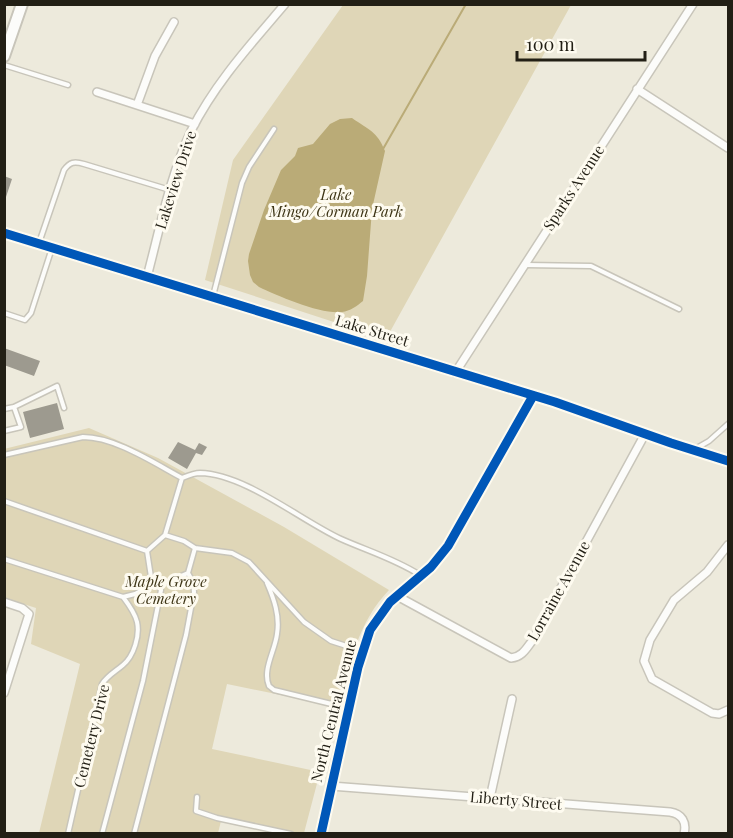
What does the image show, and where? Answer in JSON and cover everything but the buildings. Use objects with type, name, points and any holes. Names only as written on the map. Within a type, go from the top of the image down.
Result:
[{"type":"main road","points":[[4,56],[22,4]]},
{"type":"street","name":"Lakeview Drive","points":[[147,277],[186,142],[195,124],[235,62],[285,4]]},
{"type":"street","name":"Sparks Avenue","points":[[455,373],[693,4]]},
{"type":"street","points":[[137,105],[155,56],[174,22]]},
{"type":"street","points":[[637,89],[729,148]]},
{"type":"street","points":[[97,92],[195,124]]},
{"type":"street","name":"Lake Street","points":[[4,232],[533,396],[729,461]]},
{"type":"street","name":"North Central Avenue","points":[[321,834],[348,708],[362,651],[370,630],[390,603],[437,560],[458,531],[533,396]]},
{"type":"street","name":"Lorraine Avenue","points":[[397,596],[511,658],[518,657],[532,641],[645,434]]},
{"type":"street","points":[[729,545],[707,572],[674,600],[650,640],[644,661],[652,679],[673,692],[712,713],[718,714],[729,710]]},
{"type":"street","points":[[4,602],[22,608],[29,614],[4,693]]},
{"type":"street","points":[[490,798],[512,699]]},
{"type":"street","name":"Liberty Street","points":[[331,786],[670,812],[683,818],[684,834]]},
{"type":"lane","points":[[4,65],[68,85]]},
{"type":"lane","points":[[213,297],[242,183],[249,167],[274,129]]},
{"type":"lane","points":[[39,243],[68,164],[76,162],[84,164],[171,190]]},
{"type":"lane","points":[[4,313],[25,320],[31,313],[53,247]]},
{"type":"lane","points":[[525,265],[591,266],[679,309]]},
{"type":"lane","points":[[4,409],[14,407],[57,386],[64,408]]},
{"type":"lane","points":[[4,431],[21,427],[14,407]]},
{"type":"lane","points":[[694,450],[729,424]]},
{"type":"lane","points":[[4,455],[83,437],[97,437],[182,478],[198,473],[233,481],[269,498],[306,521],[342,539],[404,564],[421,575]]},
{"type":"lane","points":[[147,550],[165,535],[182,478]]},
{"type":"lane","points":[[4,501],[147,550]]},
{"type":"lane","points":[[165,535],[184,541],[195,548],[232,553],[249,562],[304,622],[331,641],[362,651]]},
{"type":"lane","points":[[135,834],[186,635],[194,592],[193,582],[188,573],[195,548]]},
{"type":"lane","points":[[102,834],[148,658],[160,590],[151,577],[147,550]]},
{"type":"lane","points":[[4,559],[123,597],[188,573]]},
{"type":"lane","points":[[264,576],[278,615],[277,634],[267,673],[269,686],[274,690],[348,708]]},
{"type":"lane","points":[[131,609],[135,594]]},
{"type":"lane","name":"Cemetery Drive","points":[[68,834],[102,684],[107,677],[125,664],[132,654],[137,624],[123,597]]},
{"type":"lane","points":[[197,797],[196,811],[217,818],[291,834]]},
{"type":"green space","name":"Lake Mingo/Corman Park","points":[[343,5],[571,5],[386,339],[205,280],[233,160]]},
{"type":"green space","name":"Maple Grove Cemetery","points":[[89,428],[158,458],[284,527],[389,590],[378,602],[362,630],[351,660],[340,707],[227,684],[212,749],[320,772],[304,833],[284,833],[221,821],[218,833],[39,833],[80,664],[31,644],[36,608],[5,598],[4,449]]},
{"type":"shaded area","points":[[352,118],[376,135],[385,151],[372,209],[367,276],[363,301],[348,311],[323,311],[259,287],[250,275],[249,254],[281,170],[295,156],[298,148],[313,144],[330,124],[340,119]]},
{"type":"waterway","points":[[383,149],[466,4]]},
{"type":"cycle path","points":[[4,233],[555,402],[728,461]]},
{"type":"cycle path","points":[[321,834],[358,667],[370,630],[390,602],[431,567],[448,546],[533,396]]}]
